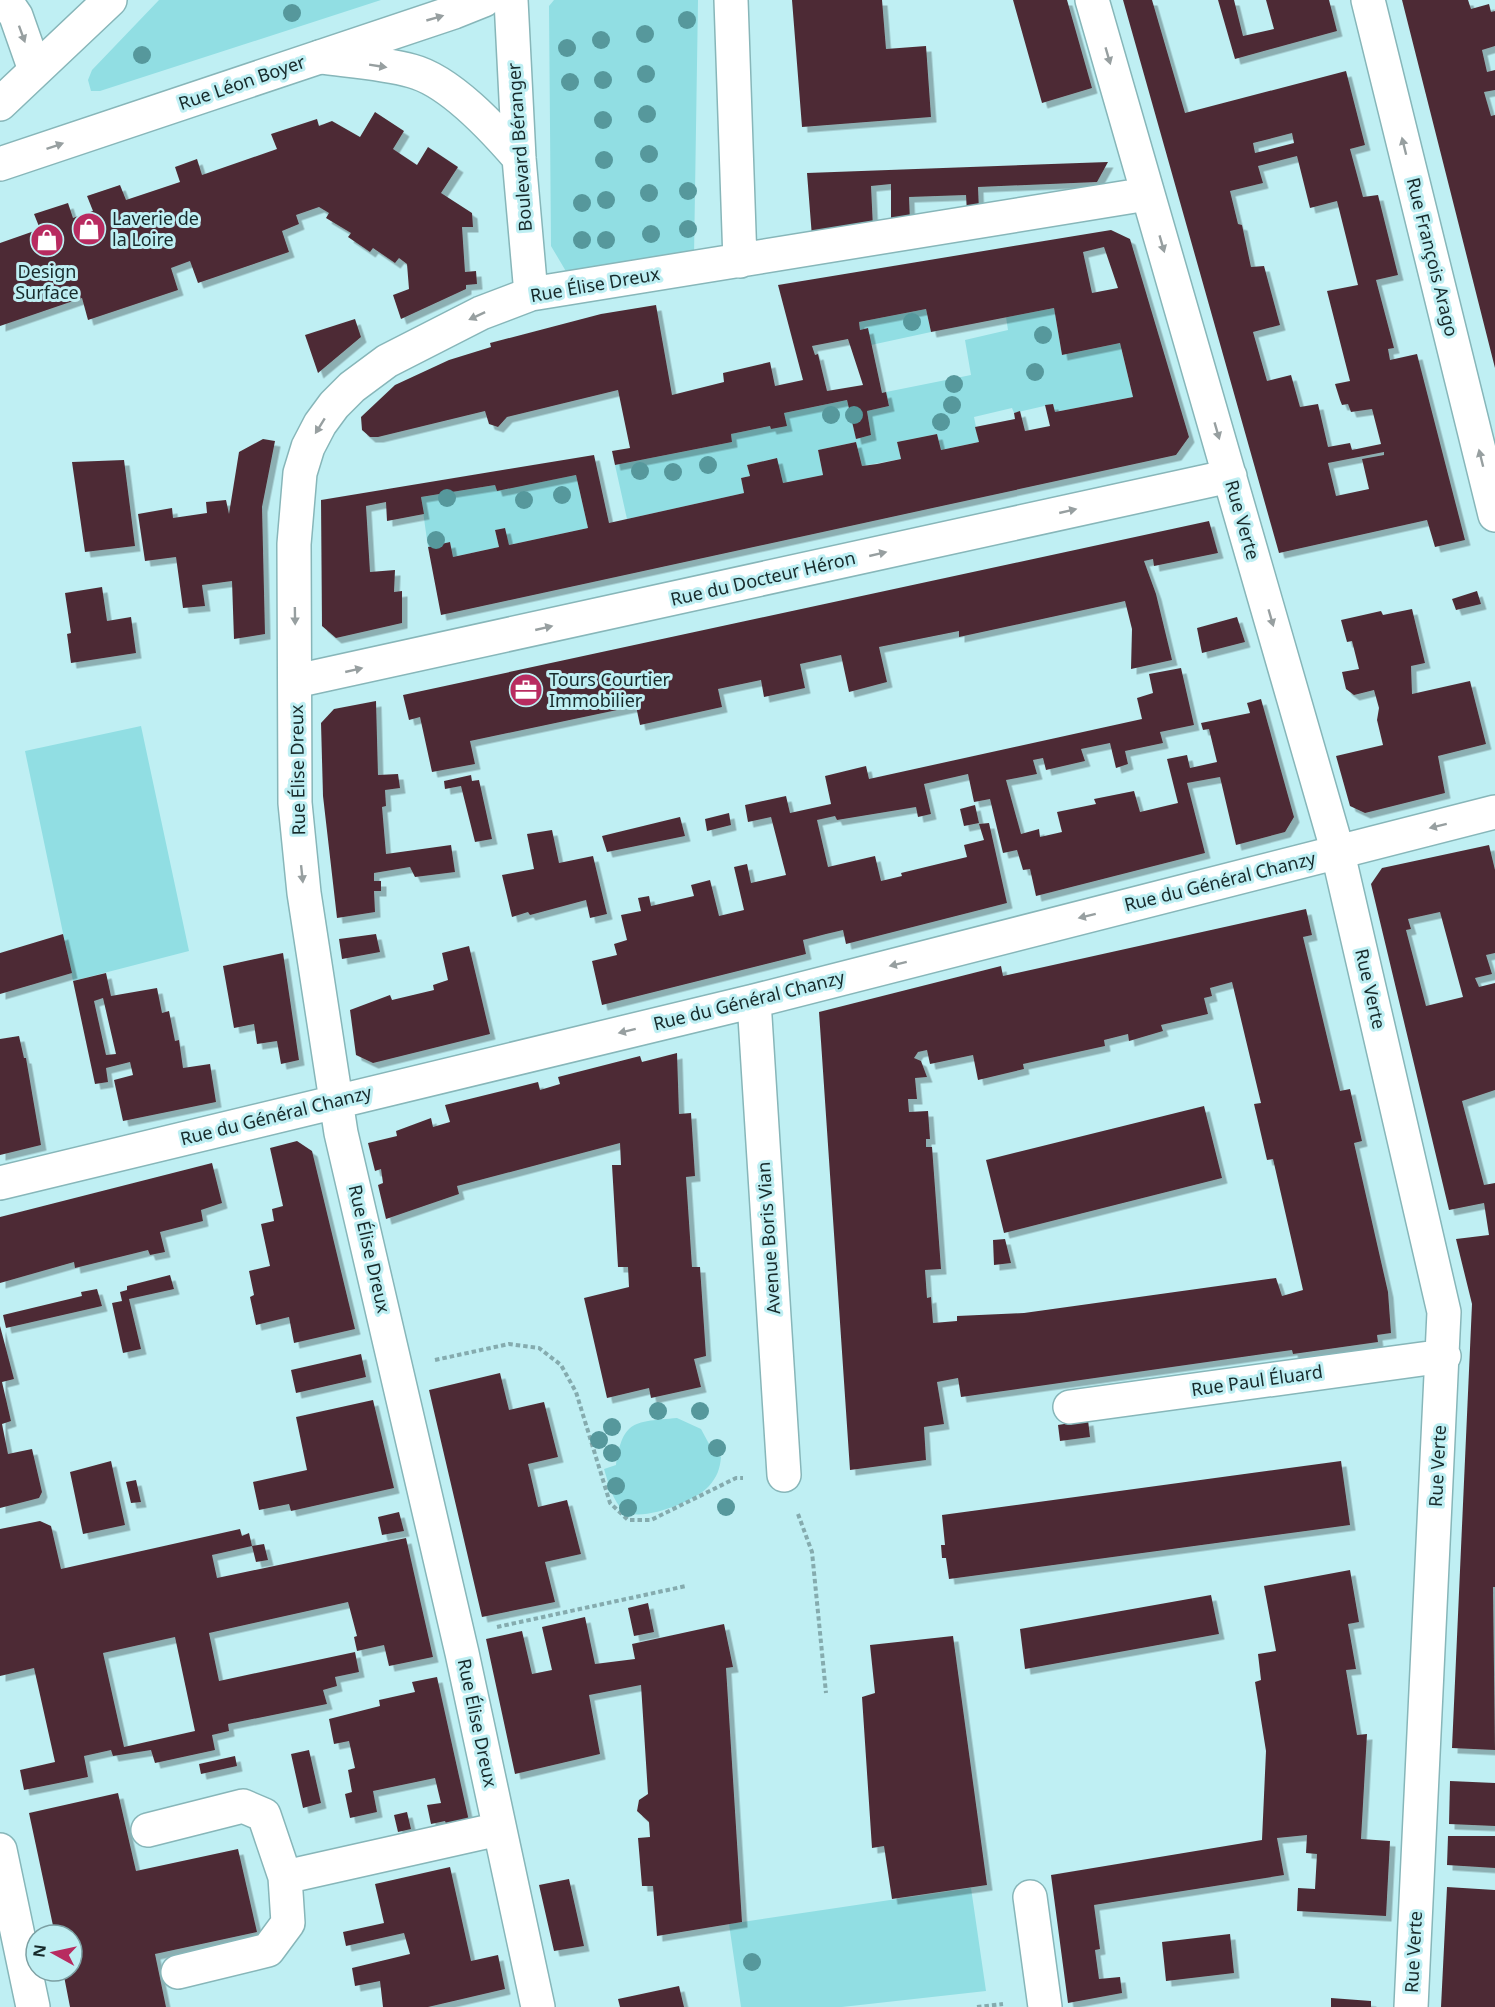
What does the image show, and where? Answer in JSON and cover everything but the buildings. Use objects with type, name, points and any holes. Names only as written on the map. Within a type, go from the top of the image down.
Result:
[{"type":"street","points":[[5,0],[16,16],[35,70]]},
{"type":"street","points":[[0,104],[110,0]]},
{"type":"street","name":"Rue Léon Boyer","points":[[0,164],[484,0]]},
{"type":"street","name":"Boulevard Béranger","points":[[511,0],[519,158],[531,294]]},
{"type":"street","points":[[730,0],[740,261]]},
{"type":"street","name":"Rue Verte","points":[[1092,0],[1337,852],[1444,1312],[1444,1356],[1411,2007]]},
{"type":"street","name":"Rue François Arago","points":[[1368,0],[1495,515]]},
{"type":"street","points":[[320,57],[414,71],[443,88],[487,120],[519,158]]},
{"type":"street","name":"Rue Élise Dreux","points":[[538,2007],[458,1635],[335,1102],[304,893],[295,803],[296,502],[308,447],[320,424],[352,387],[387,361],[481,314],[531,294],[1148,194]]},
{"type":"street","name":"Rue du Docteur Héron","points":[[296,681],[1230,476]]},
{"type":"street","name":"Rue du Général Chanzy","points":[[0,1183],[754,1001],[1495,812]]},
{"type":"street","name":"Avenue Boris Vian","points":[[754,1001],[784,1475]]},
{"type":"street","name":"Rue Paul Éluard","points":[[1070,1407],[1444,1356]]},
{"type":"street","points":[[148,1830],[243,1806],[264,1815],[285,1877],[288,1923],[268,1950],[178,1972]]},
{"type":"street","points":[[285,1877],[499,1829]]},
{"type":"street","points":[[0,1850],[33,2007]]},
{"type":"street","points":[[1030,1897],[1045,2007]]},
{"type":"path","points":[[397,1372],[439,1359],[509,1344],[538,1348],[561,1365],[576,1392],[610,1503],[628,1520],[651,1520],[736,1478],[784,1475],[812,1552],[826,1693]]},
{"type":"path","points":[[458,1635],[686,1586]]},
{"type":"shaded area","points":[[159,0],[381,0],[100,91],[91,91],[88,80],[92,70]]},
{"type":"shaded area","points":[[554,0],[698,0],[694,256],[567,273],[551,246],[549,6]]},
{"type":"shaded area","points":[[1054,308],[1062,355],[1120,343],[1133,397],[1055,412],[1053,404],[1014,413],[1012,408],[974,417],[979,442],[941,450],[937,434],[897,442],[901,459],[862,466],[856,442],[818,450],[823,475],[783,483],[776,458],[747,465],[750,476],[741,478],[744,493],[627,519],[615,465],[732,442],[731,434],[770,426],[771,429],[784,413],[847,400],[856,438],[871,435],[867,411],[889,406],[886,392],[971,375],[965,340],[1008,330],[1006,317]]},
{"type":"shaded area","points":[[926,309],[931,332],[871,345],[868,328],[860,330],[859,322]]},
{"type":"shaded area","points":[[576,475],[588,528],[509,545],[504,528],[495,530],[499,547],[453,557],[450,542],[428,547],[421,497],[495,485],[497,490]]},
{"type":"shaded area","points":[[141,726],[189,951],[73,981],[25,751]]},
{"type":"shaded area","points":[[677,1418],[701,1429],[715,1455],[721,1457],[716,1476],[702,1492],[668,1509],[643,1514],[624,1511],[614,1497],[604,1469],[616,1465],[623,1439],[633,1426],[641,1422]]},
{"type":"shaded area","points":[[971,1888],[986,1991],[842,2007],[741,2007],[729,1924]]},
{"type":"place","name":"Laverie de la Loire","points":[[89,229]]},
{"type":"place","name":"Design Surface","points":[[47,240]]},
{"type":"place","name":"Tours Courtier Immobilier","points":[[526,690]]}]
